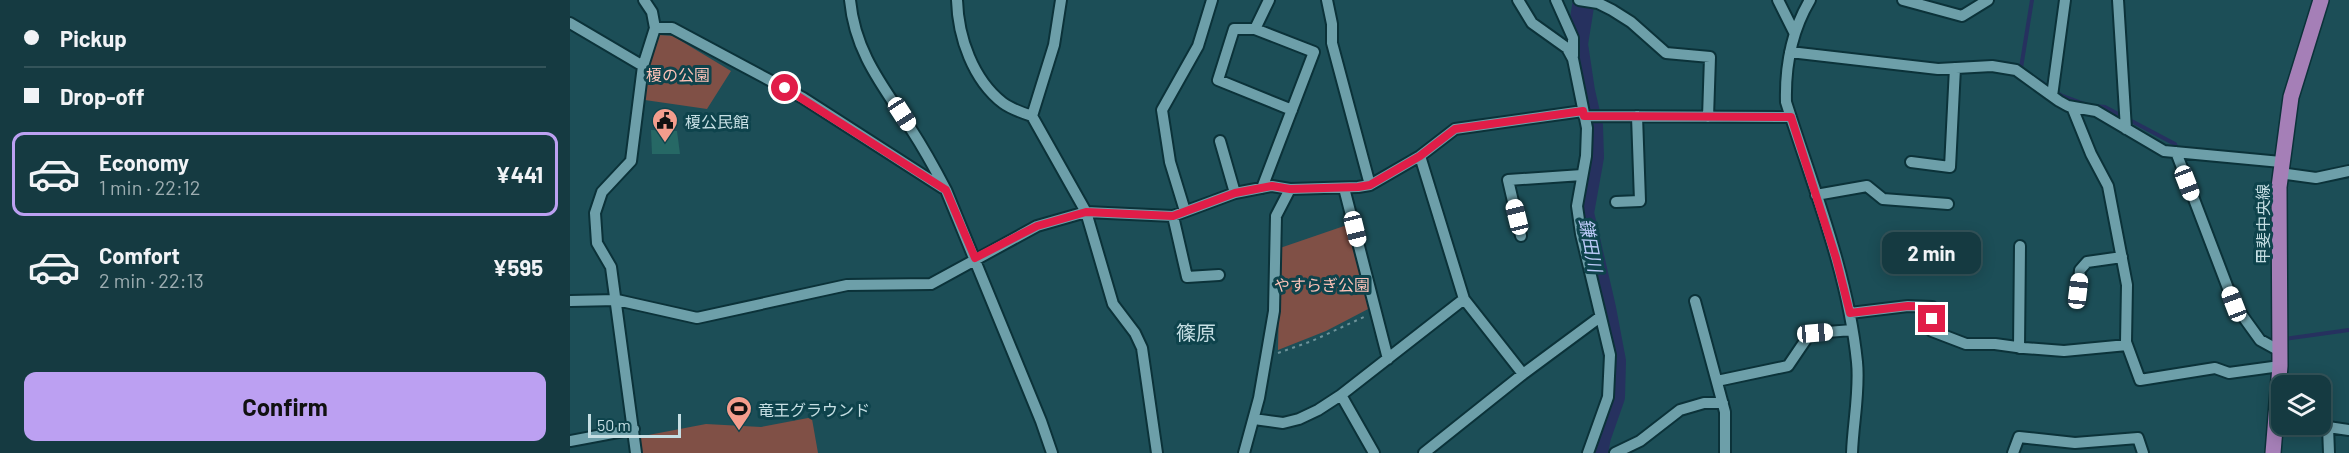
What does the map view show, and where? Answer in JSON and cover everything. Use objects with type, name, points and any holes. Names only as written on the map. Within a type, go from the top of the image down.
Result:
[{"type":"main road","name":"甲斐中央線","points":[[2279,375],[2281,167],[2291,97],[2321,0]]},
{"type":"main road","name":"甲斐中央線","points":[[2272,453],[2274,435]]},
{"type":"street","points":[[636,453],[617,300],[611,267],[597,243],[595,213],[602,192],[631,161],[643,66],[655,28],[652,12],[644,0]]},
{"type":"street","points":[[850,0],[855,33],[863,52],[930,159],[946,190],[1052,453]]},
{"type":"street","points":[[957,0],[957,10],[970,59],[980,78],[1004,104],[1032,116],[1086,212],[1113,304],[1136,333],[1142,348],[1157,453]]},
{"type":"street","points":[[1032,116],[1054,45],[1061,0]]},
{"type":"street","points":[[1185,211],[1170,162],[1162,110],[1198,46],[1212,0]]},
{"type":"street","points":[[1256,29],[1269,0]]},
{"type":"street","points":[[1327,0],[1332,24],[1332,43],[1370,185]]},
{"type":"street","points":[[1518,0],[1532,23],[1567,48],[1573,59]]},
{"type":"street","points":[[1556,0],[1573,38],[1573,59],[1587,128],[1586,156],[1577,207],[1581,234],[1610,355],[1608,397],[1588,453]]},
{"type":"street","points":[[1579,0],[1598,3],[1612,10],[1631,22],[1666,53],[1710,57],[1708,117]]},
{"type":"street","points":[[1778,0],[1794,32]]},
{"type":"street","points":[[1810,0],[1794,32],[1786,78],[1786,102],[1836,258],[1850,313],[1857,364],[1852,453]]},
{"type":"street","points":[[1903,0],[1962,16],[1988,0]]},
{"type":"street","points":[[2052,96],[2065,0]]},
{"type":"street","points":[[2118,0],[2126,129]]},
{"type":"street","points":[[570,24],[643,66]]},
{"type":"street","points":[[655,28],[672,28],[803,98],[946,190]]},
{"type":"street","points":[[1262,188],[1292,110],[1314,52],[1256,29],[1234,29],[1218,80],[1292,110]]},
{"type":"street","points":[[1790,52],[1889,64],[1954,68],[1992,66],[2016,70],[2052,96],[2072,107],[2096,111],[2164,151],[2281,167],[2316,178],[2349,171]]},
{"type":"street","points":[[1911,162],[1950,166],[1954,68]]},
{"type":"street","points":[[2072,107],[2091,154],[2108,186],[2127,285],[2127,345],[2140,380],[2215,368],[2229,373],[2280,359]]},
{"type":"street","points":[[570,301],[617,300],[697,318],[847,285],[931,284],[1037,226],[1086,212],[1173,216],[1235,193],[1272,186],[1290,189],[1370,185],[1420,156],[1455,129],[1584,113],[1637,116],[1791,117]]},
{"type":"street","points":[[1616,202],[1640,201],[1637,116]]},
{"type":"street","points":[[1220,141],[1235,193]]},
{"type":"street","points":[[2176,152],[2234,304],[2260,340],[2280,359]]},
{"type":"street","points":[[1420,156],[1464,299],[1523,374]]},
{"type":"street","points":[[1521,236],[1508,180],[1582,175]]},
{"type":"street","points":[[1816,195],[1867,186],[1883,199],[1948,204]]},
{"type":"street","points":[[1344,188],[1388,358]]},
{"type":"street","points":[[1244,453],[1254,419],[1274,310],[1276,216],[1290,189]]},
{"type":"street","points":[[1173,216],[1187,277],[1219,275]]},
{"type":"street","points":[[2019,348],[2020,246]]},
{"type":"street","points":[[2078,291],[2080,270],[2087,262],[2122,257]]},
{"type":"street","points":[[1254,419],[1283,423],[1299,419],[1318,410],[1341,395],[1464,299]]},
{"type":"street","points":[[1695,301],[1725,412],[1725,453]]},
{"type":"street","points":[[1850,313],[1908,306],[1932,307],[1932,331],[1966,344],[2064,351],[2127,345]]},
{"type":"street","points":[[1424,453],[1600,316]]},
{"type":"street","points":[[1716,381],[1788,366],[1807,338],[1815,333],[1852,330]]},
{"type":"street","points":[[1341,395],[1374,453]]},
{"type":"street","points":[[1615,453],[1640,441],[1680,410],[1704,403],[1722,403]]},
{"type":"street","points":[[2331,427],[2349,430]]},
{"type":"street","points":[[570,441],[634,429]]},
{"type":"street","points":[[2328,435],[2329,453]]},
{"type":"street","points":[[2013,453],[2019,436],[2075,443],[2138,438],[2143,453]]},
{"type":"path","points":[[1266,355],[1288,351],[1376,312]]},
{"type":"green space","name":"榎の公園","points":[[659,35],[673,36],[731,71],[707,109],[638,99]]},
{"type":"green space","name":"やすらぎ公園","points":[[1350,224],[1372,307],[1326,331],[1278,350],[1280,248]]},
{"type":"green space","name":"竜王グラウンド","points":[[812,419],[818,453],[640,453],[638,437],[706,424],[761,427]]},
{"type":"building","points":[[651,130],[677,131],[680,154],[652,154]]},
{"type":"waterway","name":"鎌田川","points":[[1584,0],[1577,44],[1592,126],[1593,157],[1583,213],[1615,361],[1614,397],[1597,453]]},
{"type":"waterway","points":[[2022,69],[2032,0]]},
{"type":"waterway","points":[[2038,80],[2062,96],[2087,105]]},
{"type":"waterway","points":[[2095,106],[2105,107],[2175,144],[2178,151]]},
{"type":"waterway","points":[[2233,289],[2243,309]]},
{"type":"waterway","points":[[2284,339],[2349,330]]},
{"type":"place","name":"榎公民館","points":[[665,144]]},
{"type":"place","name":"竜王グラウンド","points":[[739,432]]},
{"type":"district","name":"篠原","points":[[1196,332]]},
{"type":"route","points":[[785,88],[946,190],[975,258],[1037,226],[1086,212],[1173,216],[1235,193],[1272,186],[1290,189],[1370,185],[1420,156],[1455,129],[1583,111],[1584,116],[1791,117],[1836,258],[1850,313],[1908,306],[1932,307],[1932,319]]}]
